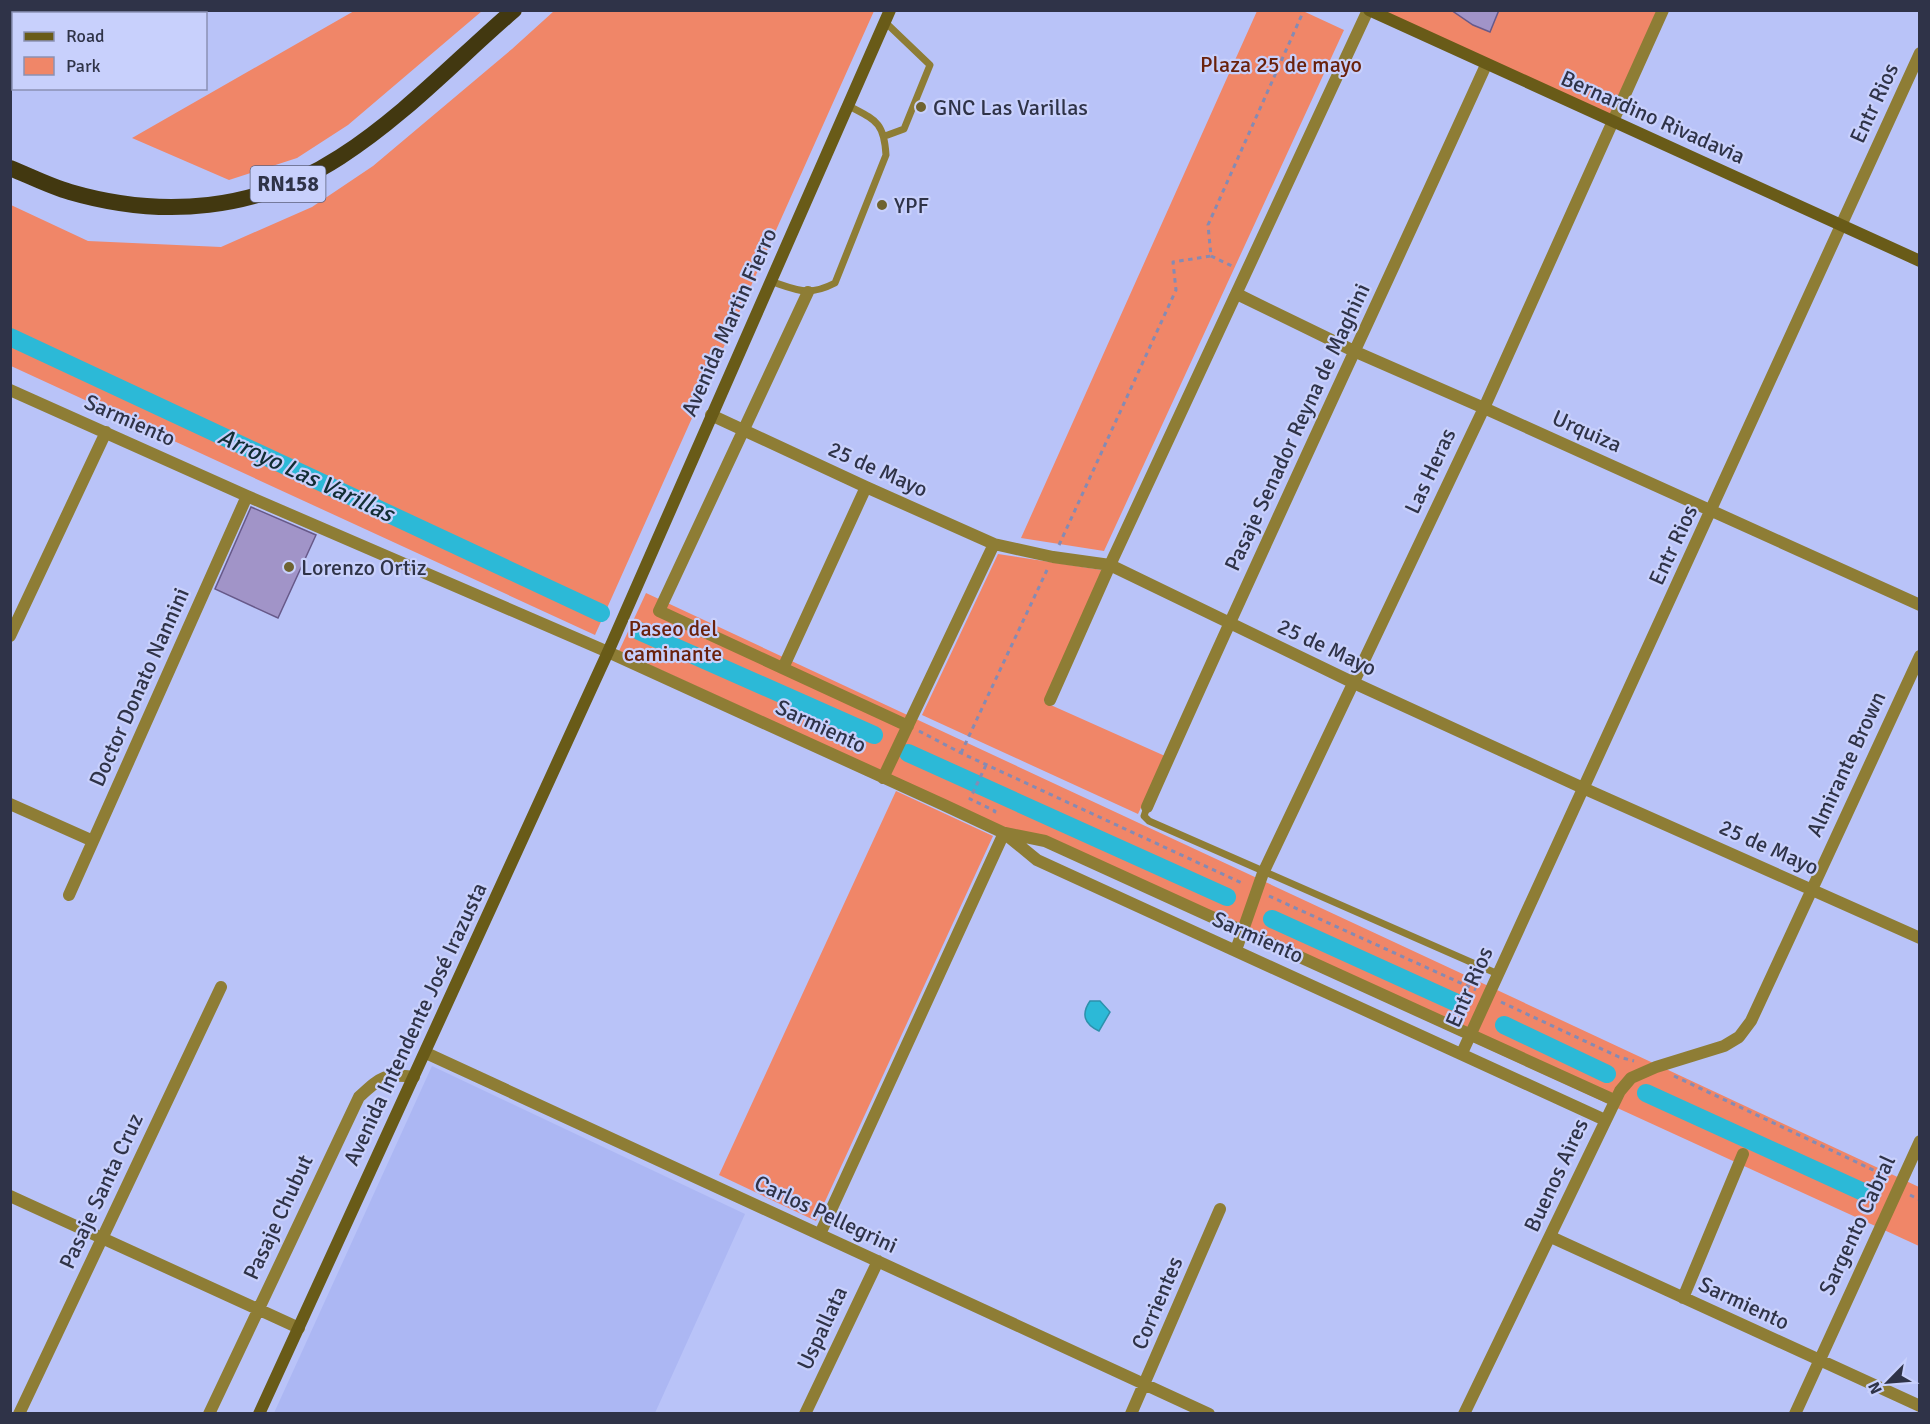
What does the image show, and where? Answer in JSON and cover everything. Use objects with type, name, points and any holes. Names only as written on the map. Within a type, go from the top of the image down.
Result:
[{"type":"highway","name":"RN158","points":[[10,168],[68,192],[115,203],[160,208],[210,206],[258,195],[304,178],[341,157],[391,120],[514,10]]},
{"type":"main road","name":"Bernardino Rivadavia","points":[[1368,10],[1920,261]]},
{"type":"main road","name":"Avenida Martin Fierro","points":[[608,652],[887,16]]},
{"type":"main road","name":"Avenida Intendente José Irazusta","points":[[260,1413],[608,652]]},
{"type":"street","points":[[493,28],[505,10]]},
{"type":"street","points":[[1050,700],[1368,10]]},
{"type":"street","name":"Las Heras","points":[[1236,950],[1263,873],[1484,408],[1663,10]]},
{"type":"street","name":"Entr Rios","points":[[1462,1053],[1920,53]]},
{"type":"street","name":"Pasaje Senador Reyna de Maghini","points":[[1147,807],[1228,623],[1356,352],[1486,65]]},
{"type":"street","points":[[808,292],[658,611],[908,726]]},
{"type":"street","name":"Urquiza","points":[[1237,294],[1356,352],[1920,605]]},
{"type":"street","name":"Sarmiento","points":[[10,390],[247,496],[608,652],[1004,833],[1037,860],[1605,1120]]},
{"type":"street","name":"25 de Mayo","points":[[711,415],[994,544],[1110,566],[1354,683],[1920,938]]},
{"type":"street","points":[[10,636],[106,432]]},
{"type":"street","points":[[783,668],[866,487]]},
{"type":"street","name":"Doctor Donato Nannini","points":[[69,895],[247,496]]},
{"type":"street","points":[[883,778],[994,544]]},
{"type":"street","name":"Almirante Brown","points":[[1750,1021],[1920,656]]},
{"type":"street","points":[[10,804],[93,841]]},
{"type":"street","points":[[820,1234],[1004,833],[1045,842],[1471,1035],[1617,1096]]},
{"type":"street","name":"Pasaje Santa Cruz","points":[[19,1413],[221,987]]},
{"type":"street","name":"Buenos Aires","points":[[1464,1413],[1551,1237],[1617,1096],[1631,1078],[1656,1067],[1724,1046],[1739,1037],[1750,1021]]},
{"type":"street","name":"Carlos Pellegrini","points":[[426,1053],[1209,1413]]},
{"type":"street","name":"Pasaje Chubut","points":[[210,1413],[359,1097],[375,1082],[392,1074],[414,1077]]},
{"type":"street","name":"Sargento Cabral","points":[[1795,1413],[1920,1141]]},
{"type":"street","points":[[1683,1298],[1743,1154]]},
{"type":"street","points":[[10,1196],[299,1328]]},
{"type":"street","name":"Corrientes","points":[[1131,1413],[1220,1209]]},
{"type":"street","name":"Sarmiento","points":[[1551,1237],[1920,1406]]},
{"type":"street","name":"Uspallata","points":[[805,1413],[878,1261]]},
{"type":"lane","points":[[885,136],[904,129],[930,65],[887,16]]},
{"type":"lane","points":[[770,281],[802,292],[819,291],[835,283],[886,155],[885,136],[876,120],[847,105]]},
{"type":"lane","points":[[1147,807],[1144,816],[1149,821],[1497,974]]},
{"type":"path","points":[[1211,256],[1208,225],[1304,10]]},
{"type":"path","points":[[961,753],[1176,290],[1173,262],[1211,256],[1247,273]]},
{"type":"path","points":[[908,726],[986,765],[1619,1057],[1656,1067],[1900,1184]]},
{"type":"path","points":[[975,789],[986,765]]},
{"type":"shaded area","points":[[1090,1001],[1100,1001],[1110,1012],[1099,1031],[1087,1022],[1085,1014]]},
{"type":"shaded area","points":[[432,1066],[745,1214],[655,1413],[274,1413]]},
{"type":"green space","points":[[354,11],[482,11],[348,125],[297,158],[229,180],[132,138]]},
{"type":"green space","points":[[554,11],[874,11],[595,635],[11,366],[11,205],[88,241],[221,247],[312,207],[373,166]]},
{"type":"green space","name":"Plaza 25 de mayo","points":[[1257,11],[1303,11],[1344,30],[1104,551],[1021,538]]},
{"type":"green space","points":[[1369,11],[1664,11],[1613,122]]},
{"type":"green space","points":[[998,554],[1102,570],[1044,702],[1165,756],[1138,814],[922,715]]},
{"type":"green space","name":"Paseo del caminante","points":[[646,593],[1919,1187],[1919,1246],[619,651]]},
{"type":"green space","points":[[896,791],[993,836],[816,1221],[719,1175]]},
{"type":"building","points":[[1451,10],[1499,10],[1490,32],[1473,25]]},
{"type":"building","points":[[251,507],[316,535],[278,618],[215,589]]},
{"type":"waterway","name":"Arroyo Las Varillas","points":[[10,337],[601,613]]},
{"type":"waterway","points":[[639,631],[874,735]]},
{"type":"waterway","points":[[908,753],[1227,897]]},
{"type":"waterway","points":[[1272,919],[1457,1003]]},
{"type":"waterway","points":[[1504,1025],[1607,1074]]},
{"type":"waterway","points":[[1646,1093],[1861,1191]]},
{"type":"place","name":"GNC Las Varillas","points":[[921,107]]},
{"type":"place","name":"YPF","points":[[882,205]]},
{"type":"place","name":"Lorenzo Ortiz","points":[[289,567]]}]
